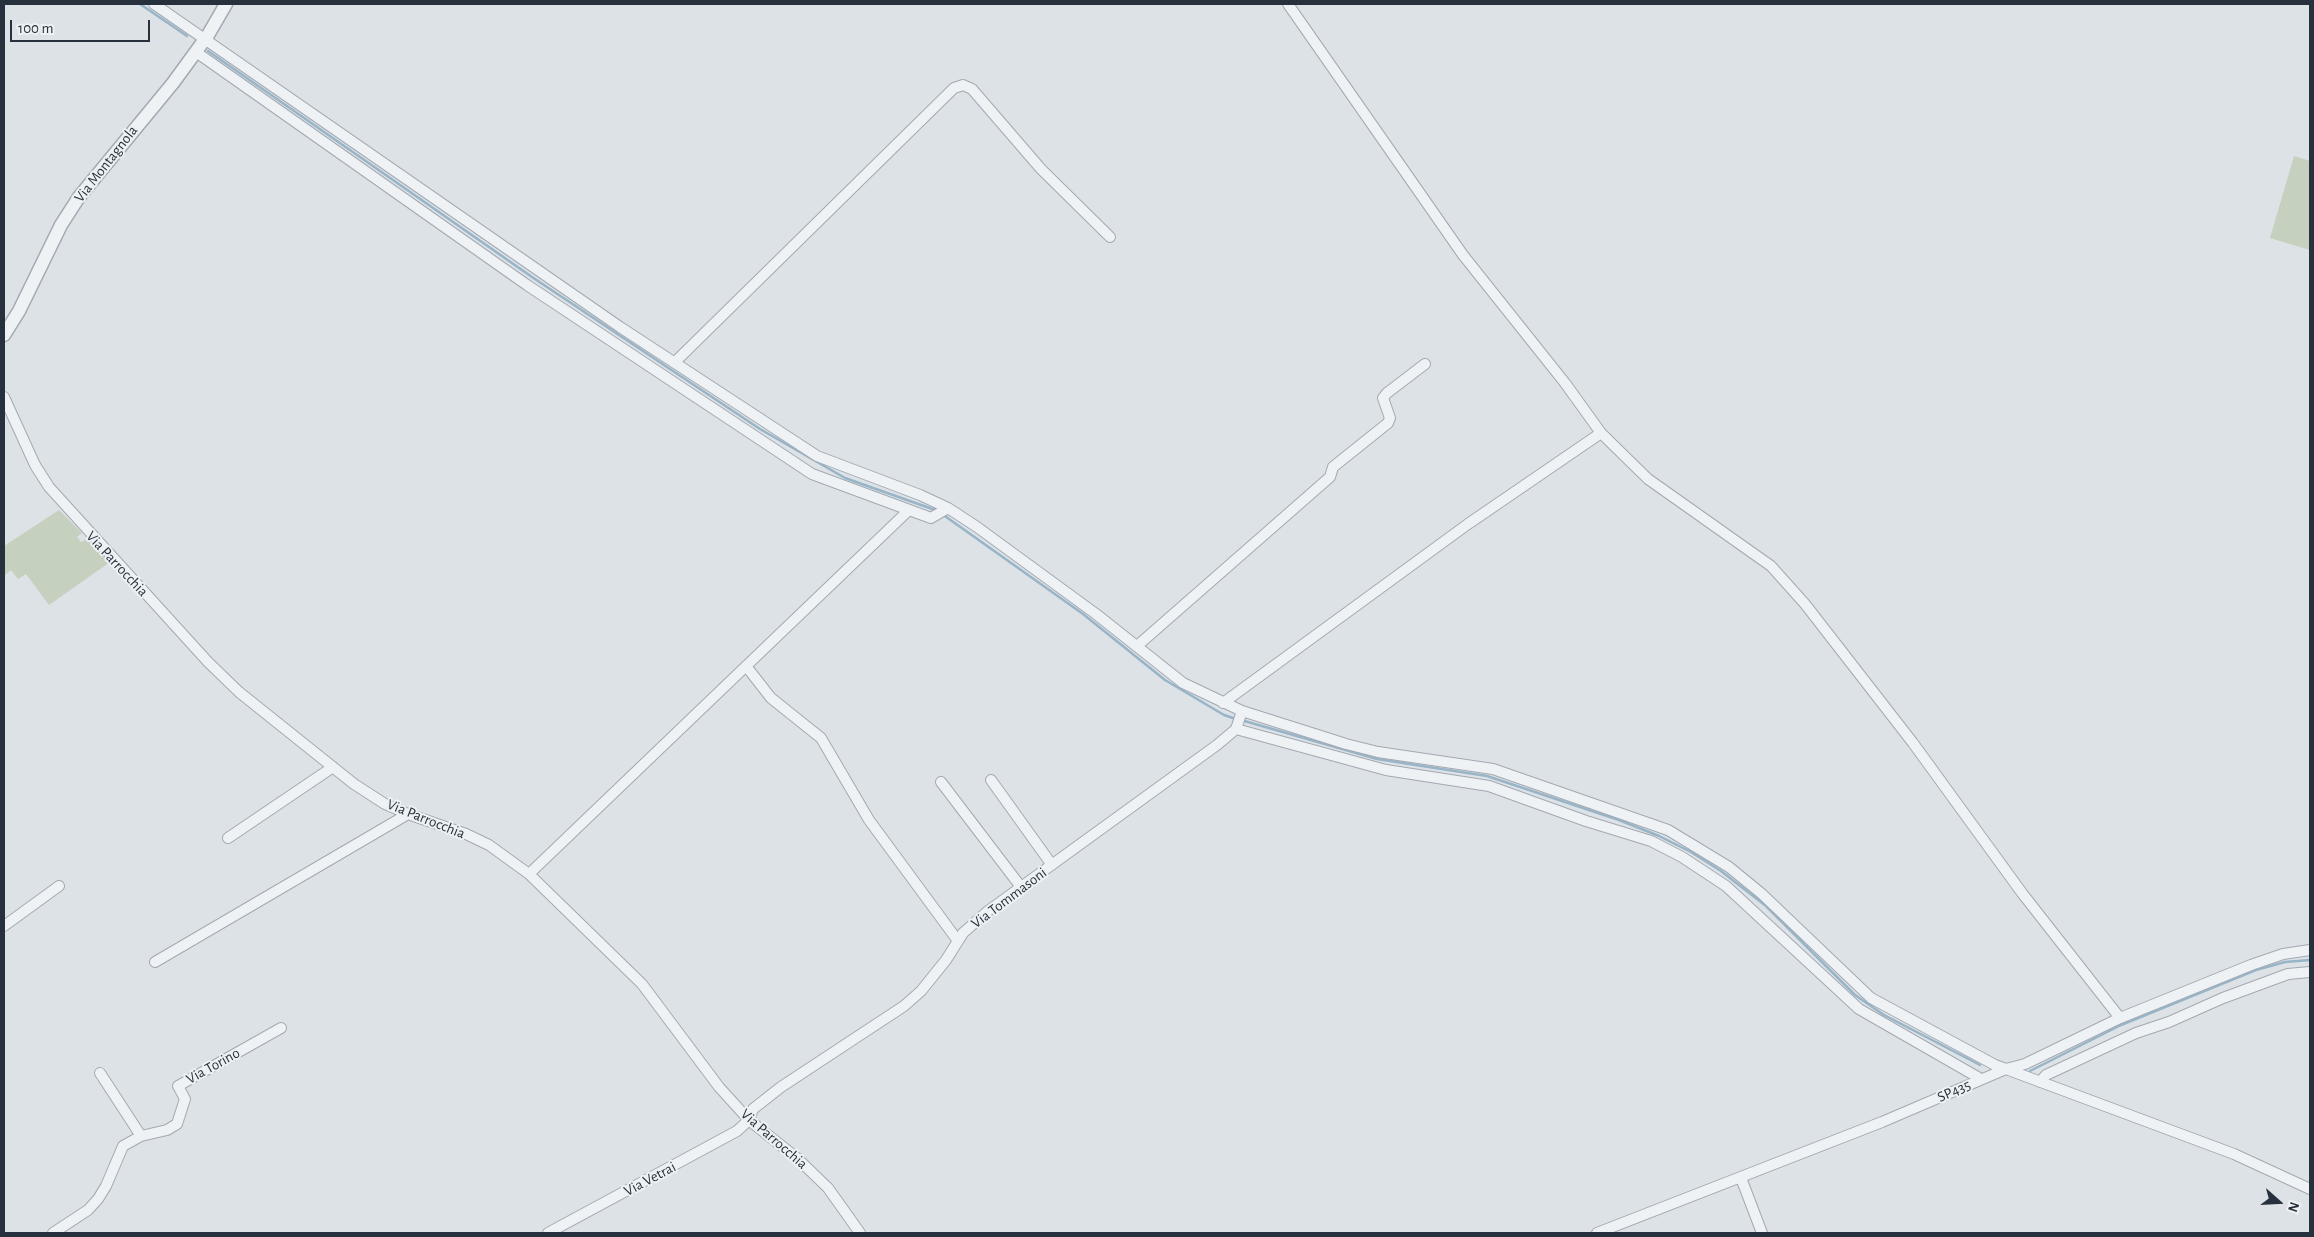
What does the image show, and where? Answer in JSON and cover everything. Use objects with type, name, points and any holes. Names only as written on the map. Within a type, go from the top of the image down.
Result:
[{"type":"street","points":[[154,4],[612,321],[817,456],[920,495],[943,511],[1006,548],[1137,646],[1183,683],[1242,714],[1378,752],[1493,769],[1668,830],[1729,867],[1762,894],[1864,993],[1879,1004],[2006,1068],[2234,1154],[2310,1189]]},
{"type":"street","name":"Via Montagnola","points":[[4,336],[19,311],[61,225],[79,197],[196,52],[226,4]]},
{"type":"street","points":[[1288,4],[1463,256],[1565,383],[1601,433],[1648,479],[1772,566],[1805,604],[1907,736],[2028,900],[2120,1018]]},
{"type":"street","points":[[196,52],[527,285],[812,474],[931,518],[943,511]]},
{"type":"street","points":[[675,362],[954,88],[963,85],[972,90],[1041,169],[1110,237]]},
{"type":"street","points":[[1137,646],[1330,477],[1333,468],[1388,423],[1390,418],[1383,398],[1425,364]]},
{"type":"street","name":"Via Parrocchia","points":[[4,397],[35,465],[63,505],[208,662],[239,692],[377,799],[408,814],[466,834],[489,845],[529,874],[642,984],[719,1087],[749,1120],[798,1159],[828,1188],[860,1233]]},
{"type":"street","points":[[1223,703],[1468,524],[1601,433]]},
{"type":"street","points":[[529,874],[909,510]]},
{"type":"street","points":[[746,666],[770,698],[821,738],[869,820],[958,941]]},
{"type":"street","points":[[1242,714],[1236,728],[1386,770],[1489,786],[1586,821],[1640,835],[1682,857],[1726,886],[1868,1016],[1981,1079]]},
{"type":"street","name":"Via Tommasoni","points":[[749,1120],[753,1108],[780,1087],[910,1001],[921,991],[963,933],[988,911],[1236,728]]},
{"type":"street","points":[[228,838],[333,766]]},
{"type":"street","points":[[991,780],[1052,865]]},
{"type":"street","points":[[941,782],[1021,887]]},
{"type":"street","points":[[155,962],[408,814]]},
{"type":"street","points":[[1640,835],[1644,822]]},
{"type":"street","points":[[4,926],[59,886]]},
{"type":"street","name":"SP435","points":[[1597,1233],[1882,1122],[2006,1068],[2025,1064],[2120,1018],[2270,957],[2310,950]]},
{"type":"street","points":[[2040,1082],[2046,1075],[2136,1032],[2169,1022],[2223,998],[2288,974],[2310,972]]},
{"type":"street","name":"Via Torino","points":[[53,1233],[88,1210],[98,1200],[123,1146],[141,1136],[167,1130],[177,1124],[185,1099],[178,1086],[281,1028]]},
{"type":"street","points":[[100,1073],[141,1136]]},
{"type":"street","name":"Via Vetrai","points":[[548,1233],[738,1131],[749,1120]]},
{"type":"street","points":[[1741,1178],[1762,1233]]},
{"type":"green space","points":[[2294,156],[2310,161],[2310,250],[2270,238]]},
{"type":"green space","points":[[59,510],[82,533],[77,537],[81,542],[87,539],[110,562],[49,605],[26,574],[18,579],[11,570],[4,576],[4,546]]},
{"type":"waterway","points":[[140,4],[187,36]]},
{"type":"waterway","points":[[208,51],[532,277],[760,429],[845,478],[938,511]]},
{"type":"waterway","points":[[942,514],[1083,614],[1165,680],[1224,715],[1236,719]]},
{"type":"waterway","points":[[1241,720],[1377,759],[1487,776],[1619,820],[1659,836],[1691,852],[1721,871],[1766,906],[1855,995],[1884,1015],[1980,1065]]},
{"type":"waterway","points":[[2030,1071],[2121,1025],[2256,970],[2285,962],[2310,960]]}]
